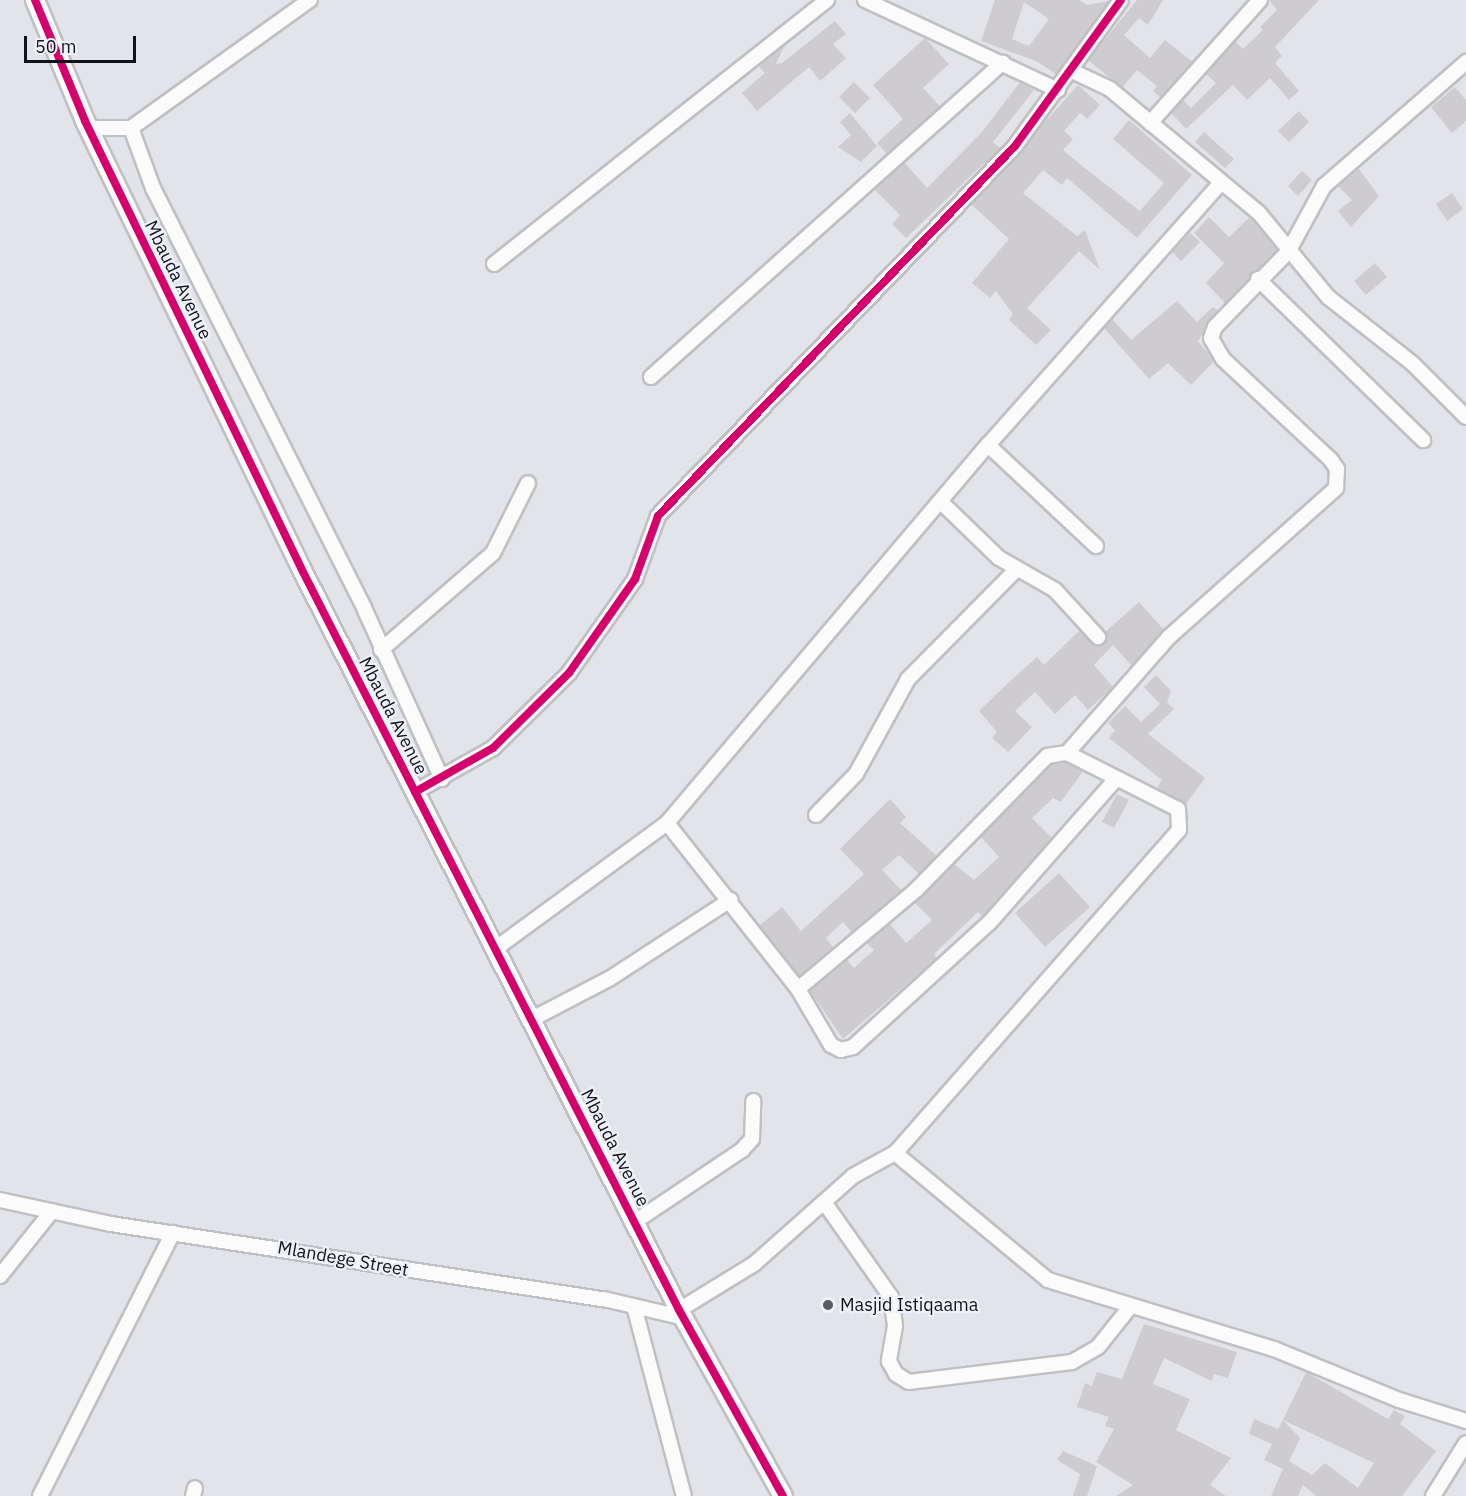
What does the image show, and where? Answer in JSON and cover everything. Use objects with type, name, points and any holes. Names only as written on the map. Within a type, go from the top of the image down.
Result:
[{"type":"street","name":"Mbauda Avenue","points":[[35,0],[88,128],[414,792],[682,1314],[783,1496]]},
{"type":"street","points":[[88,128],[131,128],[310,0]]},
{"type":"street","points":[[494,264],[827,0]]},
{"type":"street","points":[[865,0],[1003,62],[1058,90]]},
{"type":"street","points":[[414,792],[442,779],[493,748],[569,673],[635,579],[658,516],[959,208],[1058,90],[1121,0]]},
{"type":"street","points":[[1150,123],[1260,0]]},
{"type":"street","points":[[651,378],[1003,62]]},
{"type":"street","points":[[798,989],[916,890],[1041,761],[1067,753],[1169,637],[1336,488],[1337,469],[1330,460],[1213,346],[1215,327],[1258,279],[1288,252],[1324,186],[1466,62]]},
{"type":"street","points":[[1072,71],[1110,89],[1264,218],[1288,252],[1351,319],[1413,364],[1466,417]]},
{"type":"street","points":[[131,128],[153,188],[381,650],[442,779]]},
{"type":"street","points":[[495,949],[667,823],[943,504],[988,445],[1221,183]]},
{"type":"street","points":[[1258,279],[1423,441]]},
{"type":"street","points":[[988,445],[1096,546]]},
{"type":"street","points":[[381,650],[493,553],[528,483]]},
{"type":"street","points":[[943,504],[1017,569],[1056,590],[1098,637]]},
{"type":"street","points":[[816,815],[856,774],[908,679],[1017,569]]},
{"type":"street","points":[[682,1314],[754,1264],[867,1167],[895,1153],[1179,830],[1178,809],[1115,780],[1067,753]]},
{"type":"street","points":[[667,823],[798,989],[831,1045],[841,1050],[853,1047],[990,922],[1115,780]]},
{"type":"street","points":[[532,1019],[609,979],[730,900]]},
{"type":"street","points":[[636,1221],[742,1150],[755,1122],[753,1101]]},
{"type":"street","points":[[895,1153],[1048,1281],[1274,1349],[1398,1400],[1466,1420]]},
{"type":"street","name":"Mlandege Street","points":[[0,1200],[173,1233],[682,1314]]},
{"type":"street","points":[[824,1202],[891,1298],[895,1326],[889,1361],[896,1374],[909,1382],[1072,1362],[1098,1347],[1130,1307]]},
{"type":"street","points":[[0,1276],[52,1211]]},
{"type":"street","points":[[40,1496],[173,1233]]},
{"type":"street","points":[[634,1306],[684,1496]]},
{"type":"street","points":[[1433,1496],[1462,1462],[1466,1443]]},
{"type":"building","points":[[995,0],[1079,0],[1087,5],[1109,1],[1056,74],[1036,61],[981,41]],"holes":[[[1024,2],[1049,19],[1029,46],[1012,39]]]},
{"type":"building","points":[[1137,0],[1163,0],[1148,25],[1139,18],[1124,35],[1150,58],[1165,40],[1193,62],[1161,98],[1153,91],[1157,86],[1137,70],[1122,88],[1088,60]]},
{"type":"building","points":[[1269,0],[1319,0],[1275,47],[1282,56],[1275,63],[1299,91],[1289,100],[1270,78],[1247,100],[1233,85],[1186,129],[1171,113],[1183,100],[1191,108],[1216,83],[1206,74],[1235,41],[1243,49],[1263,30],[1260,27],[1277,10]]},
{"type":"building","points":[[835,21],[846,34],[833,44],[846,58],[820,81],[809,67],[757,111],[742,93],[765,73],[759,67],[785,44],[776,64],[782,63]]},
{"type":"building","points":[[925,38],[949,64],[923,88],[940,106],[887,154],[877,143],[903,119],[873,85]]},
{"type":"building","points":[[854,82],[870,98],[855,113],[839,97]]},
{"type":"building","points":[[1020,82],[1034,90],[993,142],[1000,148],[906,238],[892,224],[900,215],[874,189],[904,162],[927,188],[982,132]]},
{"type":"building","points":[[1078,85],[1100,105],[1087,119],[1080,113],[1064,131],[1073,139],[1063,150],[1081,165],[1140,211],[1164,183],[1113,139],[1129,120],[1192,175],[1137,238],[1067,178],[1062,185],[1043,170],[1023,193],[1077,236],[1085,230],[1100,270],[1079,251],[1027,308],[1051,330],[1036,345],[1009,320],[1013,314],[996,291],[990,298],[972,283],[1009,239],[971,204]]},
{"type":"building","points":[[1455,87],[1466,100],[1466,121],[1452,133],[1431,107]]},
{"type":"building","points":[[1299,111],[1309,122],[1289,142],[1278,131]]},
{"type":"building","points":[[850,113],[877,146],[861,162],[838,147],[851,135],[840,122]]},
{"type":"building","points":[[1204,132],[1234,159],[1225,168],[1195,142]]},
{"type":"building","points":[[1359,169],[1379,196],[1351,227],[1338,211],[1352,200],[1338,186]]},
{"type":"building","points":[[1302,171],[1312,180],[1298,196],[1288,186]]},
{"type":"building","points":[[1452,193],[1463,209],[1447,221],[1436,204]]},
{"type":"building","points":[[1209,217],[1229,237],[1250,217],[1277,250],[1225,303],[1206,283],[1224,263],[1194,233]]},
{"type":"building","points":[[1190,233],[1200,242],[1181,261],[1172,252]]},
{"type":"building","points":[[1375,263],[1387,277],[1366,295],[1354,281]]},
{"type":"building","points":[[1177,301],[1197,322],[1213,307],[1218,311],[1198,341],[1214,361],[1191,385],[1168,363],[1149,379],[1104,328],[1113,320],[1131,340]]},
{"type":"building","points":[[1139,602],[1164,630],[1132,666],[1113,645],[1094,665],[1113,687],[1088,710],[1075,695],[1055,714],[1035,692],[1015,711],[1032,727],[1008,752],[992,738],[997,732],[979,711],[1008,683],[1037,657],[1044,665],[1079,631],[1095,645],[1104,644],[1105,632]]},
{"type":"building","points":[[1156,675],[1171,691],[1167,702],[1174,709],[1148,734],[1205,778],[1186,804],[1157,788],[1162,780],[1109,738],[1115,730],[1108,723],[1125,706],[1141,722],[1160,704],[1144,687]]},
{"type":"building","points":[[1066,763],[1083,771],[1061,802],[1053,798],[1032,818],[1052,838],[982,916],[978,912],[934,954],[937,958],[843,1039],[810,991],[847,960],[854,968],[874,950],[867,943],[890,924],[906,943],[932,920],[915,903],[954,864],[974,880],[999,857],[981,837],[1051,764]]},
{"type":"building","points":[[1117,794],[1129,800],[1114,828],[1102,822]]},
{"type":"building","points":[[890,799],[906,817],[900,823],[937,856],[919,874],[899,855],[882,870],[901,890],[852,932],[843,922],[826,938],[833,947],[799,976],[759,926],[782,907],[801,931],[864,874],[840,849]]},
{"type":"building","points":[[1059,873],[1090,907],[1045,947],[1015,913]]},
{"type":"building","points":[[1144,1324],[1237,1352],[1228,1378],[1214,1374],[1212,1381],[1164,1358],[1153,1384],[1190,1399],[1176,1430],[1231,1458],[1210,1485],[1226,1496],[1116,1496],[1133,1485],[1096,1462],[1114,1429],[1105,1426],[1109,1417],[1077,1407],[1085,1383],[1092,1386],[1097,1372],[1122,1379]]},
{"type":"building","points":[[1306,1372],[1388,1419],[1394,1410],[1405,1416],[1400,1424],[1436,1451],[1402,1496],[1316,1496],[1303,1485],[1298,1496],[1271,1496],[1283,1469],[1264,1460],[1272,1444],[1249,1434],[1254,1419],[1278,1429]],"holes":[[[1283,1420],[1374,1463],[1358,1488],[1325,1463],[1312,1475],[1289,1461],[1300,1438]]]},
{"type":"building","points":[[1063,1451],[1097,1466],[1087,1496],[1073,1496],[1080,1474],[1057,1460]]},
{"type":"cycle path","points":[[35,0],[85,121],[301,568],[679,1310],[783,1496]]},
{"type":"cycle path","points":[[415,792],[493,748],[569,673],[635,579],[658,516],[1015,146],[1121,0]]},
{"type":"place","name":"Masjid Istiqaama","points":[[828,1305]]}]
